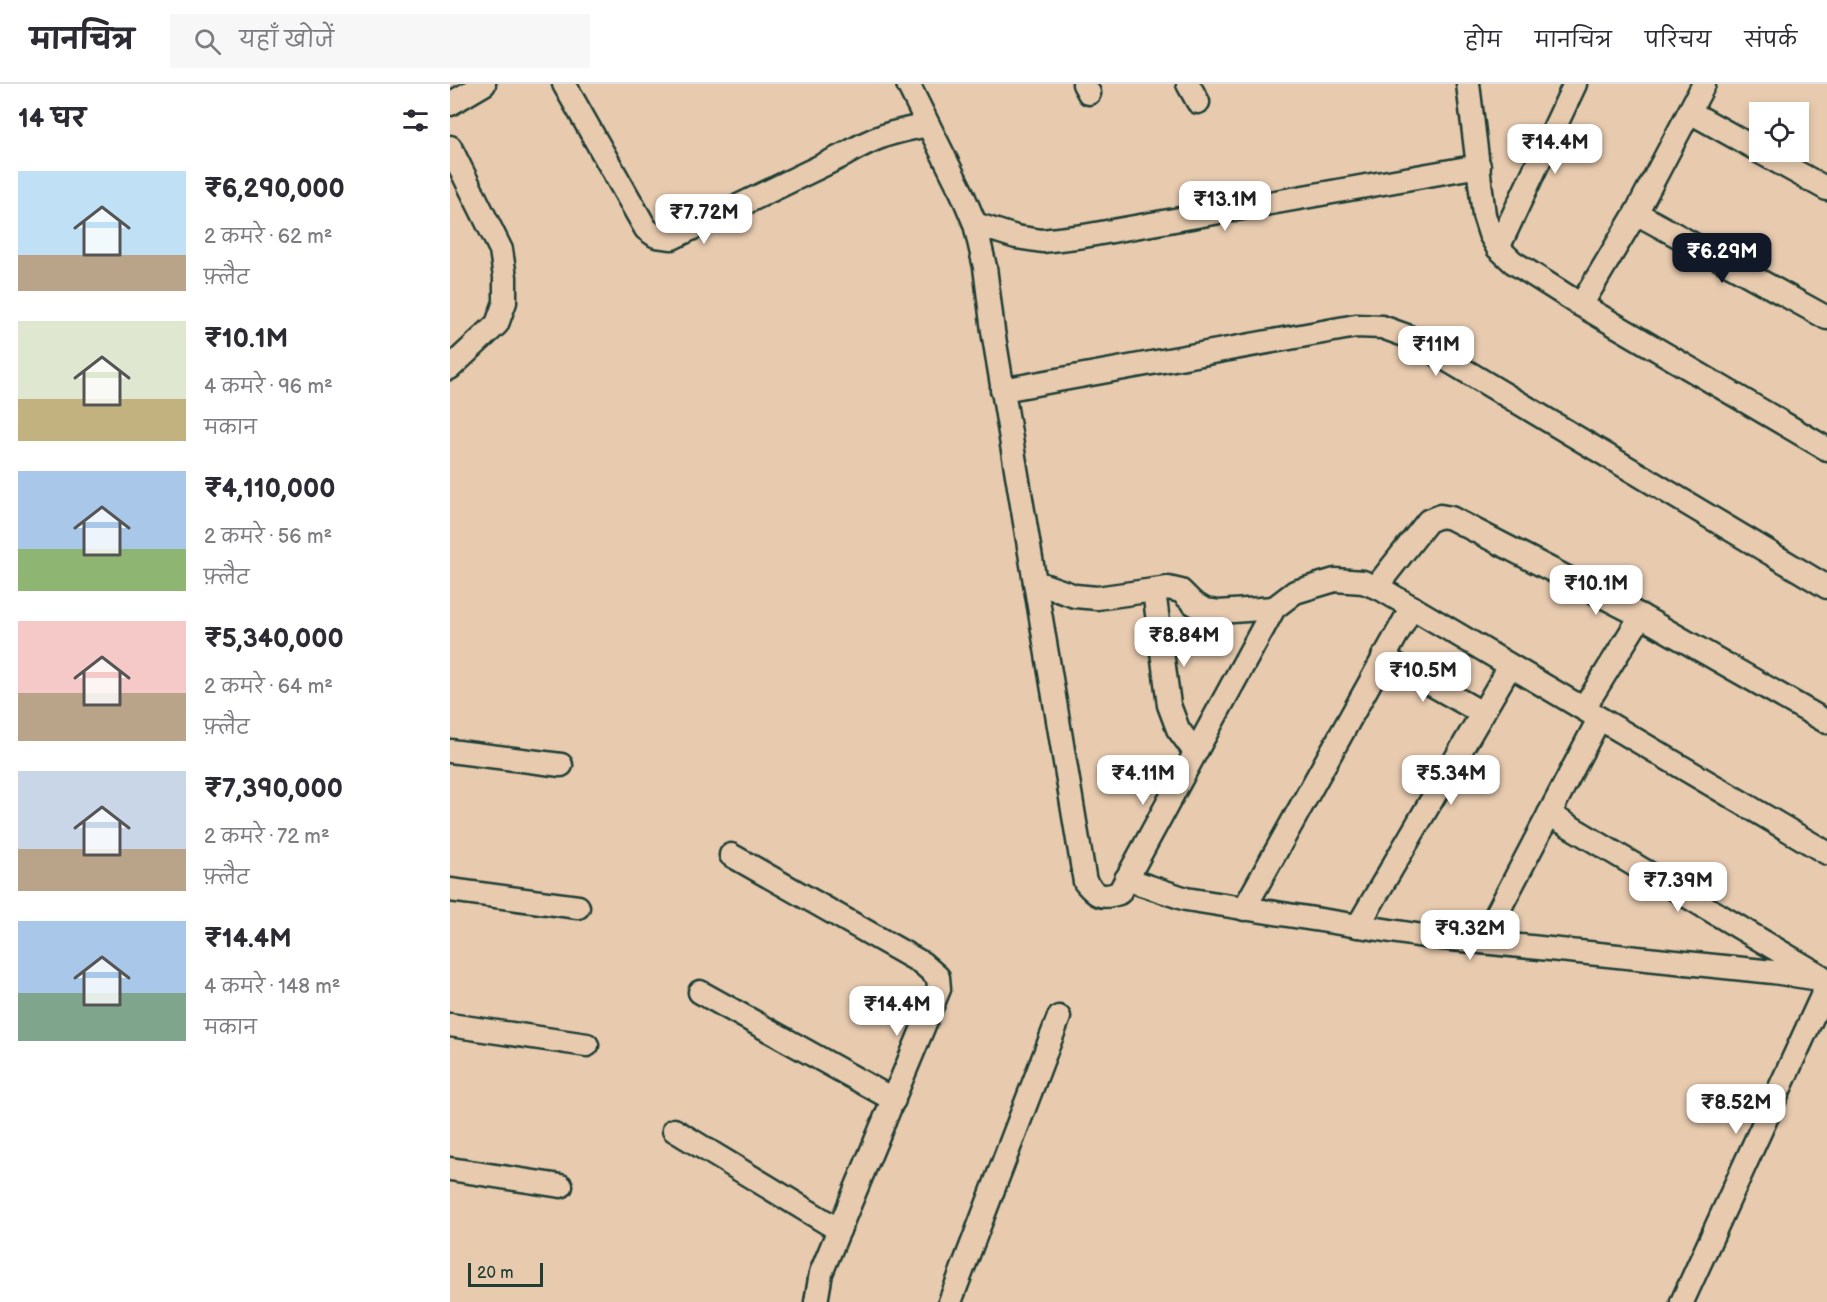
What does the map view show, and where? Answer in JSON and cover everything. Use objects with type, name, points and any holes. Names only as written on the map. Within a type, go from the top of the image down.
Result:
[{"type":"street","points":[[450,104],[484,84]]},
{"type":"street","points":[[564,84],[646,229],[656,236],[672,238],[869,141],[887,133],[928,124]]},
{"type":"street","points":[[908,84],[962,193],[975,224],[985,267],[1002,390],[1085,882],[1095,894],[1107,897],[1119,893],[1274,608],[1295,592],[1335,580],[1363,582],[1377,587],[1827,853]]},
{"type":"street","points":[[1468,84],[1484,215],[1490,234],[1498,248],[1513,262],[1581,305],[1827,449]]},
{"type":"street","points":[[1498,248],[1575,84]]},
{"type":"street","points":[[1581,305],[1636,213],[1704,84]]},
{"type":"street","points":[[1690,112],[1749,145]]},
{"type":"street","points":[[450,147],[501,250],[505,277],[505,302],[497,324],[450,368]]},
{"type":"street","points":[[1779,162],[1827,189]]},
{"type":"street","points":[[975,224],[1016,237],[1042,241],[1084,236],[1479,166]]},
{"type":"street","points":[[1636,213],[1827,318]]},
{"type":"street","points":[[1002,390],[1356,326],[1382,327],[1417,342],[1827,587]]},
{"type":"street","points":[[1377,587],[1428,520],[1440,516],[1451,518],[1641,616],[1827,722]]},
{"type":"street","points":[[1035,582],[1075,596],[1096,598],[1175,589],[1181,591],[1193,603],[1205,610],[1219,612],[1274,608]]},
{"type":"street","points":[[1154,591],[1169,705],[1178,729],[1195,752]]},
{"type":"street","points":[[1244,909],[1412,607]]},
{"type":"street","points":[[1482,942],[1549,814],[1592,713],[1641,616]]},
{"type":"street","points":[[1383,657],[1482,713]]},
{"type":"street","points":[[1358,926],[1510,666]]},
{"type":"street","points":[[450,751],[561,765]]},
{"type":"street","points":[[1549,814],[1827,980]]},
{"type":"street","points":[[731,855],[922,963],[938,977],[939,988],[821,1273],[816,1302]]},
{"type":"street","points":[[1126,879],[1186,899],[1358,926],[1827,980]]},
{"type":"street","points":[[450,890],[578,907]]},
{"type":"street","points":[[1682,1302],[1827,985]]},
{"type":"street","points":[[700,992],[894,1100]]},
{"type":"street","points":[[950,1302],[1059,1017]]},
{"type":"street","points":[[450,1025],[587,1045]]},
{"type":"street","points":[[674,1130],[839,1230]]},
{"type":"street","points":[[450,1168],[561,1186]]}]
